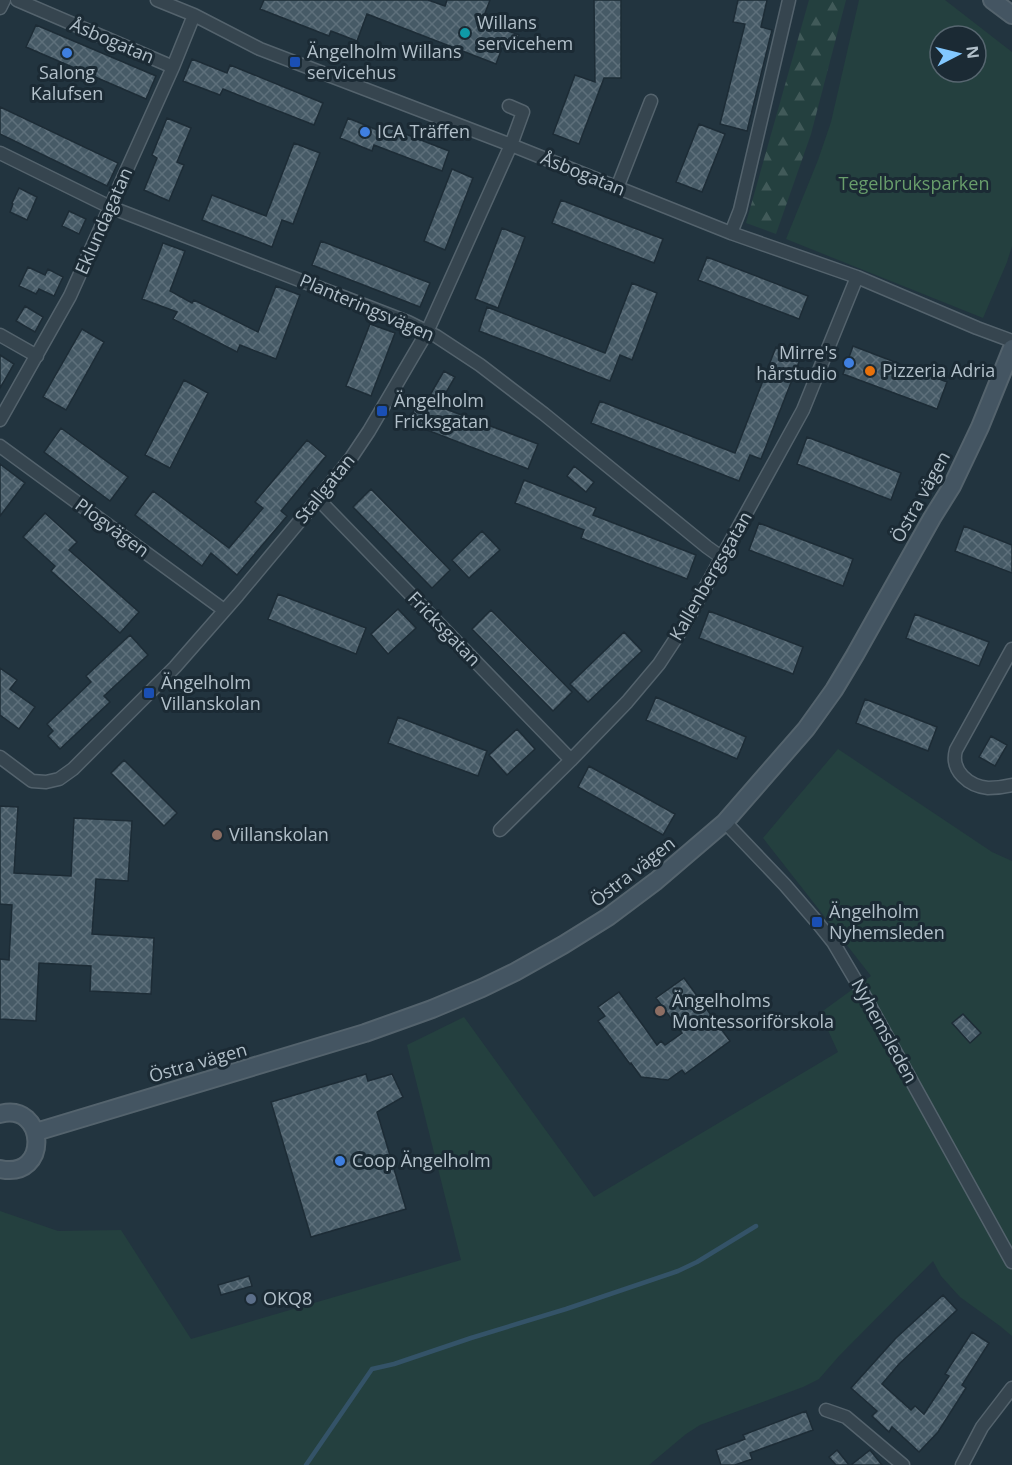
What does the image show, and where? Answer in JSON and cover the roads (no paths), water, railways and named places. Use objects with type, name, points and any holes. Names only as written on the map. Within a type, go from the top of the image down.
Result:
[{"type":"main road","points":[[992,0],[1012,15]]},
{"type":"main road","name":"Östra vägen","points":[[36,1132],[365,1033],[467,995],[563,945],[609,917],[656,881],[725,822],[806,729],[834,690],[952,486],[980,427],[1012,348]]},
{"type":"main road","points":[[0,1114],[15,1114],[24,1117],[36,1132],[37,1142],[35,1153],[30,1161],[21,1168],[0,1169]]},
{"type":"street","points":[[0,8],[4,0]]},
{"type":"street","name":"Åsbogatan","points":[[17,0],[173,67]]},
{"type":"street","name":"Åsbogatan","points":[[156,0],[194,15],[260,49],[511,144],[731,232],[857,278],[1012,341]]},
{"type":"street","points":[[731,232],[740,210],[789,0]]},
{"type":"street","name":"Eklundagatan","points":[[0,420],[70,296],[194,15]]},
{"type":"street","points":[[617,188],[651,101]]},
{"type":"street","name":"Stallgatan","points":[[0,757],[32,781],[46,782],[59,779],[73,769],[175,667],[351,458],[427,332],[523,112],[509,106]]},
{"type":"street","name":"Planteringsvägen","points":[[0,153],[110,207],[408,322],[436,336],[480,365],[544,414],[721,557]]},
{"type":"street","name":"Kallenbergsgatan","points":[[500,830],[627,702],[659,664],[684,626],[803,410],[857,278]]},
{"type":"street","points":[[0,334],[37,356]]},
{"type":"street","name":"Plogvägen","points":[[0,446],[224,610]]},
{"type":"street","name":"Fricksgatan","points":[[318,499],[571,760]]},
{"type":"street","points":[[1012,650],[956,750],[955,764],[960,774],[971,782],[986,788],[1012,785]]},
{"type":"street","name":"Nyhemsleden","points":[[725,822],[797,898],[833,942],[1012,1262]]},
{"type":"street","points":[[962,1465],[982,1427],[1012,1388]]},
{"type":"street","points":[[826,1410],[846,1417],[903,1465]]},
{"type":"waterway","points":[[306,1465],[372,1369],[566,1309],[678,1271],[756,1226]]},
{"type":"place","name":"Willans servicehem","points":[[465,33]]},
{"type":"place","name":"Salong Kalufsen","points":[[67,53]]},
{"type":"place","name":"Ängelholm Willans servicehus","points":[[295,62]]},
{"type":"place","name":"ICA Träffen","points":[[365,132]]},
{"type":"place","name":"Mirre's hårstudio","points":[[849,363]]},
{"type":"place","name":"Pizzeria Adria","points":[[870,371]]},
{"type":"place","name":"Ängelholm Fricksgatan","points":[[382,411]]},
{"type":"place","name":"Ängelholm Villanskolan","points":[[149,693]]},
{"type":"place","name":"Villanskolan","points":[[217,835]]},
{"type":"place","name":"Ängelholm Nyhemsleden","points":[[817,922]]},
{"type":"place","name":"Ängelholms Montessoriförskola","points":[[660,1011]]},
{"type":"place","name":"Coop Ängelholm","points":[[340,1161]]},
{"type":"place","name":"OKQ8","points":[[251,1299]]},
{"type":"park label","name":"Tegelbruksparken","points":[[914,184]]}]
